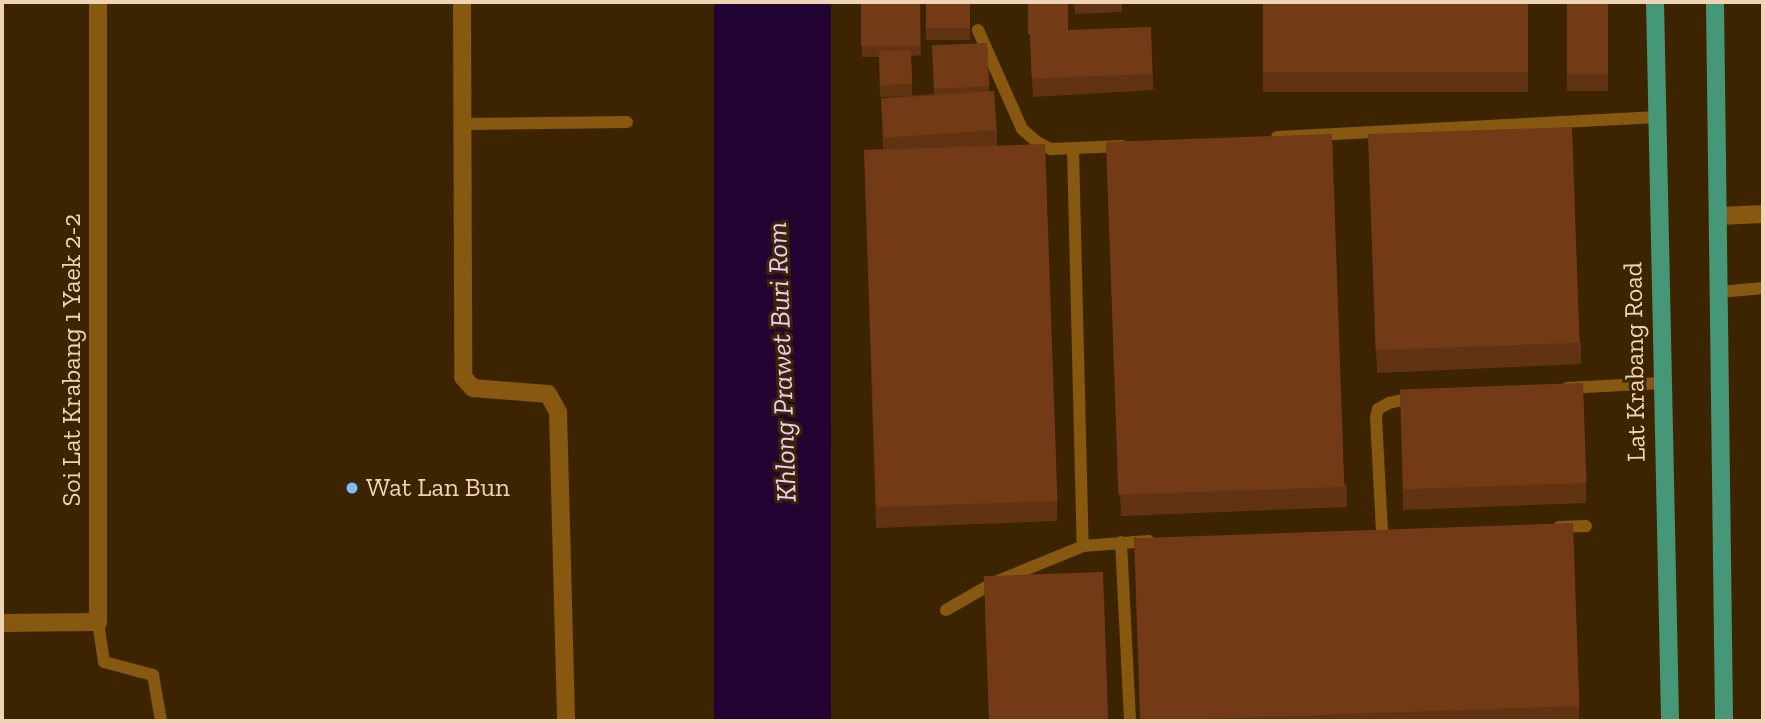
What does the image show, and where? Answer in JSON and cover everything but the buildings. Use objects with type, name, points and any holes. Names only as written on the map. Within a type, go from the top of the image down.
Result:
[{"type":"main road","name":"Lat Krabang Road","points":[[1655,2],[1670,721]]},
{"type":"main road","points":[[1715,2],[1724,721]]},
{"type":"street","name":"Soi Lat Krabang 1 Yaek 2-2","points":[[98,2],[98,622]]},
{"type":"street","points":[[463,2],[463,377],[473,388],[548,394],[558,412],[566,721]]},
{"type":"street","points":[[1719,216],[1763,214]]},
{"type":"street","points":[[2,623],[98,622]]},
{"type":"lane","points":[[978,30],[1022,129],[1051,149],[1142,145]]},
{"type":"lane","points":[[1266,137],[1657,117]]},
{"type":"lane","points":[[462,124],[627,122]]},
{"type":"lane","points":[[1073,149],[1083,545]]},
{"type":"lane","points":[[1720,292],[1763,288]]},
{"type":"lane","points":[[1551,389],[1661,383]]},
{"type":"lane","points":[[1382,532],[1378,410],[1400,398],[1428,396]]},
{"type":"lane","points":[[1545,527],[1586,526]]},
{"type":"lane","points":[[1368,533],[1395,532]]},
{"type":"lane","points":[[946,610],[993,583],[1083,545],[1162,541]]},
{"type":"lane","points":[[1121,542],[1130,721]]},
{"type":"lane","points":[[98,622],[104,662],[147,672],[158,682],[161,721]]},
{"type":"water","name":"Khlong Prawet Buri Rom","points":[[714,2],[831,2],[831,721],[714,721]]},
{"type":"place","name":"Wat Lan Bun","points":[[352,488]]}]
